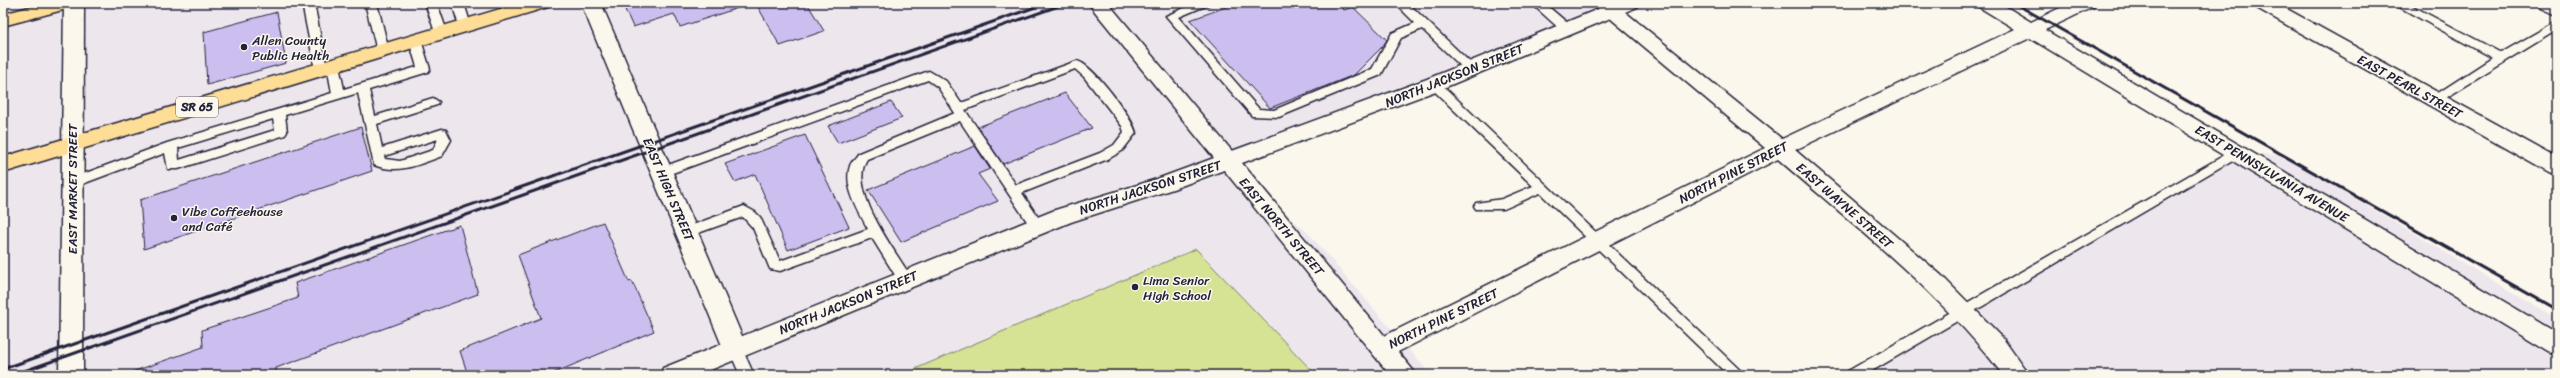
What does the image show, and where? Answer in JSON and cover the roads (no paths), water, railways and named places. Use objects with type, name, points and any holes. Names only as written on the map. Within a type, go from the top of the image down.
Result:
[{"type":"main road","points":[[3,20],[67,3]]},
{"type":"main road","name":"SR 65","points":[[3,165],[541,3]]},
{"type":"street","name":"EAST MARKET STREET","points":[[71,375],[74,3]]},
{"type":"street","name":"EAST HIGH STREET","points":[[591,3],[735,348]]},
{"type":"street","name":"EAST NORTH STREET","points":[[1098,3],[1405,375]]},
{"type":"street","name":"EAST PENNSYLVANIA AVENUE","points":[[1986,3],[2032,29],[2557,345]]},
{"type":"street","name":"NORTH PINE STREET","points":[[1383,348],[1780,148],[2086,3]]},
{"type":"street","name":"EAST PEARL STREET","points":[[2264,3],[2557,168]]},
{"type":"street","points":[[2546,3],[2557,9]]},
{"type":"street","name":"NORTH JACKSON STREET","points":[[672,375],[1037,226],[1228,161],[1434,84],[1567,29],[1615,6]]},
{"type":"street","name":"EAST WAYNE STREET","points":[[1615,6],[1933,281],[2017,375]]},
{"type":"lane","points":[[308,3],[327,68],[339,95]]},
{"type":"lane","points":[[371,3],[383,51]]},
{"type":"lane","points":[[431,3],[441,32]]},
{"type":"lane","points":[[458,3],[465,26]]},
{"type":"lane","points":[[1206,3],[1172,16],[1256,113],[1275,114],[1377,72],[1396,36],[1423,24]]},
{"type":"lane","points":[[1401,3],[1471,69]]},
{"type":"lane","points":[[1537,3],[1567,29]]},
{"type":"lane","points":[[2398,3],[2501,58]]},
{"type":"lane","points":[[2436,100],[2501,58],[2557,25]]},
{"type":"lane","points":[[72,182],[171,146],[424,69],[415,40]]},
{"type":"lane","points":[[905,279],[859,199],[855,187],[853,170],[856,161],[863,156],[960,112],[1062,68],[1077,65],[1088,74],[1128,125],[1130,133],[1118,148],[1013,191]]},
{"type":"lane","points":[[662,172],[929,75],[942,84],[1037,226]]},
{"type":"lane","points":[[1434,84],[1738,375]]},
{"type":"lane","points":[[363,88],[370,122],[377,154],[379,162],[387,167],[401,165],[438,153],[445,140],[442,133],[377,154]]},
{"type":"lane","points":[[370,122],[433,102]]},
{"type":"lane","points":[[171,146],[173,166],[281,132],[279,113]]},
{"type":"lane","points":[[1853,375],[2237,152]]},
{"type":"lane","points":[[1481,206],[1504,204],[1542,187]]},
{"type":"lane","points":[[687,232],[744,211],[754,218],[771,257],[776,265],[780,266],[877,231]]},
{"type":"lane","name":"EAST HIGH STREET","points":[[735,348],[747,375]]},
{"type":"railway","points":[[3,369],[1047,3]]},
{"type":"railway","points":[[13,375],[1067,3]]},
{"type":"railway","points":[[2014,3],[2557,310]]},
{"type":"place","name":"Allen County Public Health","points":[[244,47]]},
{"type":"place","name":"Vibe Coffeehouse and Café","points":[[174,218]]},
{"type":"place","name":"Lima Senior High School","points":[[1135,287]]}]
